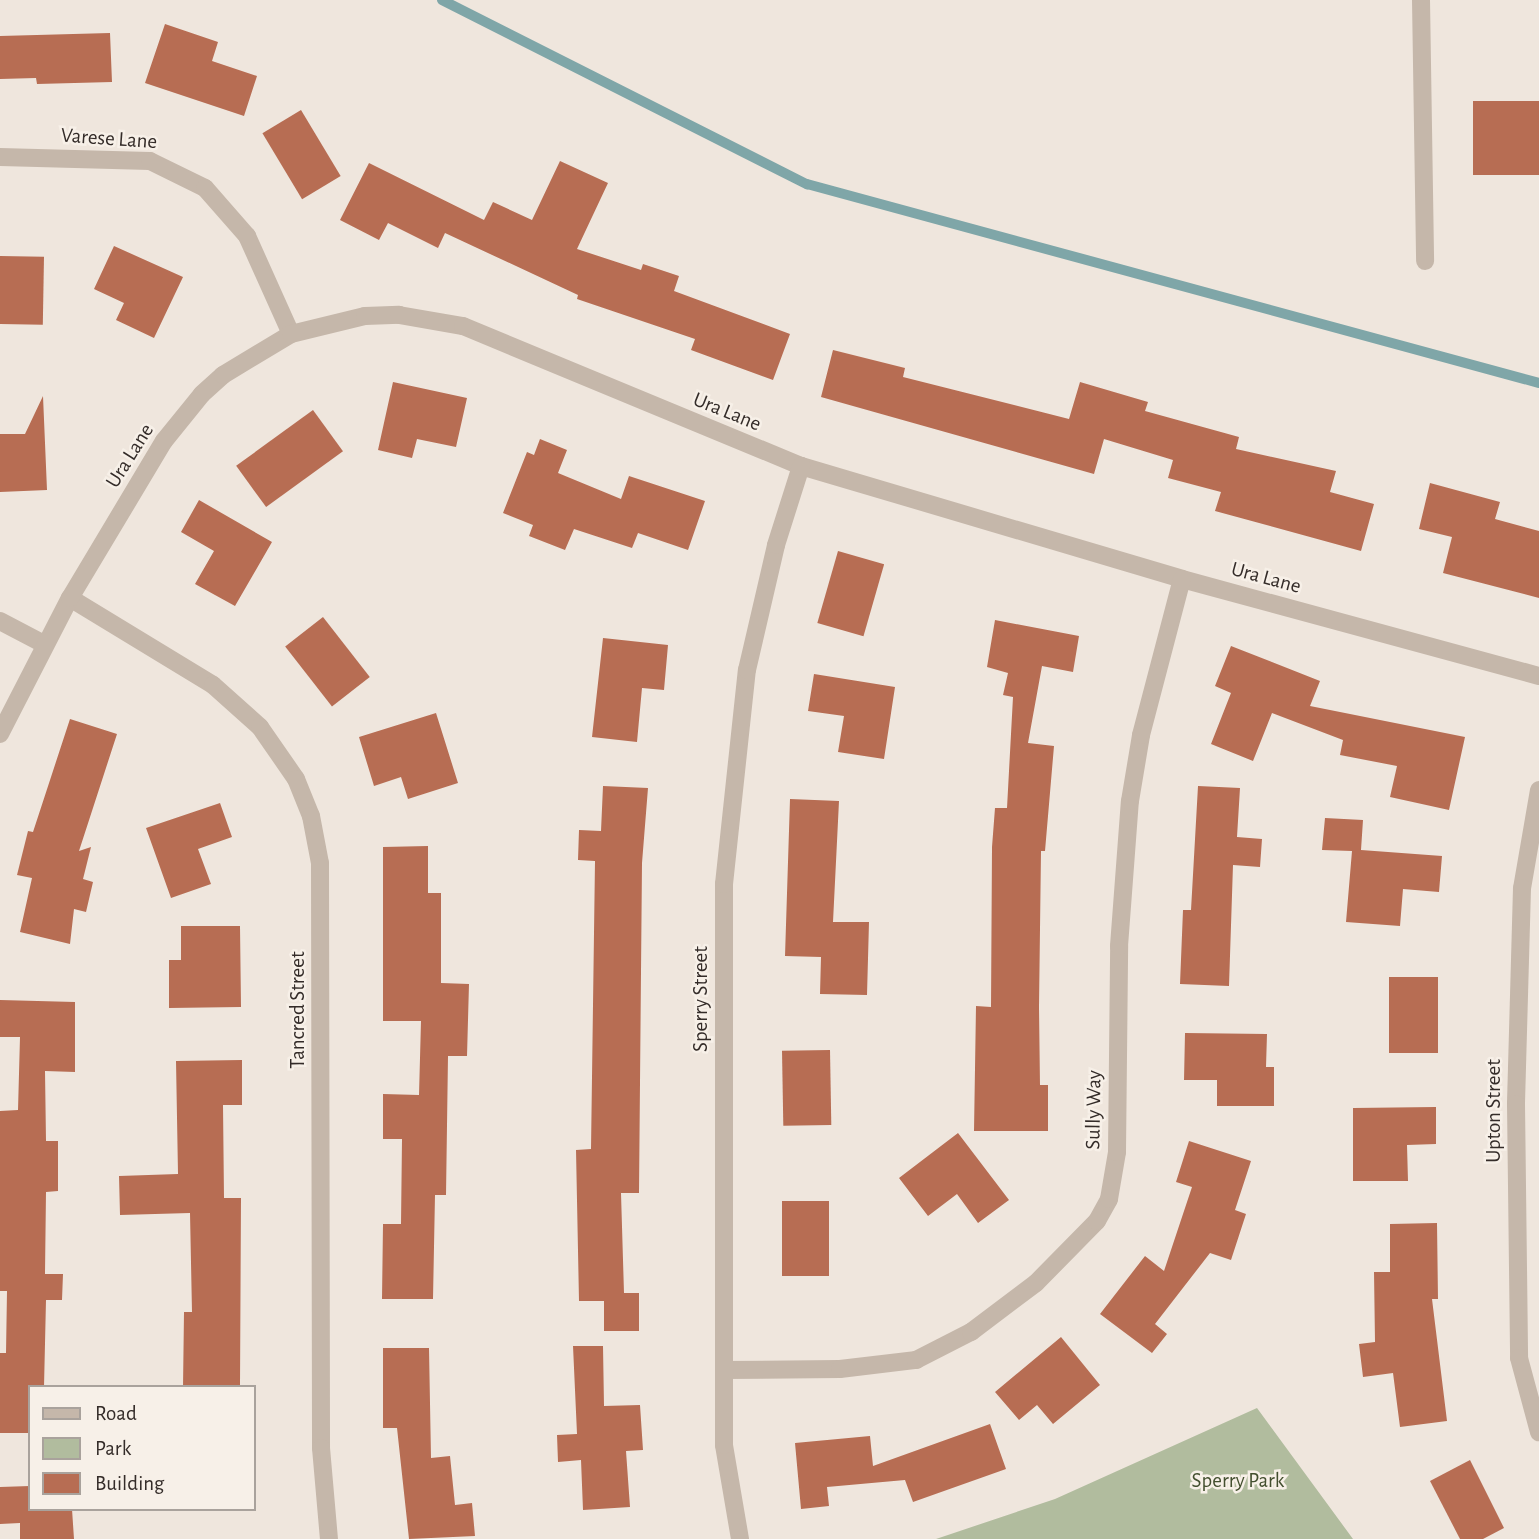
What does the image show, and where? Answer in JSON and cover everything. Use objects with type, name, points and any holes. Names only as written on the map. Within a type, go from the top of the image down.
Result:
[{"type":"street","points":[[1421,0],[1425,261]]},
{"type":"street","name":"Varese Lane","points":[[0,157],[150,161],[205,188],[247,236],[290,334]]},
{"type":"street","name":"Ura Lane","points":[[0,734],[44,644],[164,441],[202,394],[249,357],[290,334],[365,316],[399,315],[463,326],[801,466],[1182,579],[1539,676]]},
{"type":"street","name":"Sperry Street","points":[[740,1539],[724,1446],[724,884],[730,806],[747,670],[776,545],[801,466]]},
{"type":"street","name":"Sully Way","points":[[724,1370],[841,1369],[916,1360],[971,1332],[1036,1283],[1097,1221],[1109,1199],[1117,1152],[1119,946],[1130,802],[1141,735],[1182,579]]},
{"type":"street","name":"Tancred Street","points":[[71,598],[179,662],[260,727],[296,779],[311,816],[320,863],[321,1434],[329,1539]]},
{"type":"street","points":[[0,621],[44,644]]},
{"type":"street","name":"Upton Street","points":[[1539,790],[1530,826],[1520,929],[1516,1319],[1519,1358],[1539,1432]]},
{"type":"green space","name":"Sperry Park","points":[[1257,1408],[1353,1539],[936,1539],[1055,1499]]},
{"type":"building","points":[[165,24],[218,42],[212,61],[257,76],[244,116],[145,83]]},
{"type":"building","points":[[110,33],[112,82],[37,84],[36,78],[0,79],[0,36]]},
{"type":"building","points":[[1473,101],[1539,101],[1539,175],[1473,175]]},
{"type":"building","points":[[301,110],[341,176],[302,199],[262,133]]},
{"type":"building","points":[[560,161],[608,183],[577,249],[641,270],[643,264],[679,276],[674,291],[790,334],[773,380],[691,350],[695,339],[577,299],[578,295],[445,233],[438,248],[388,223],[379,240],[340,220],[369,163],[484,220],[493,202],[532,220]]},
{"type":"building","points":[[114,246],[183,277],[154,338],[116,320],[124,303],[94,289]]},
{"type":"building","points":[[0,256],[44,257],[43,325],[0,324]]},
{"type":"building","points":[[833,350],[905,368],[903,377],[1069,419],[1080,382],[1148,402],[1145,411],[1239,437],[1236,449],[1336,471],[1330,492],[1374,504],[1361,551],[1215,511],[1221,492],[1168,478],[1173,460],[1104,439],[1094,474],[821,397]]},
{"type":"building","points":[[393,382],[467,398],[456,447],[417,439],[412,458],[378,450]]},
{"type":"building","points":[[43,396],[47,490],[0,492],[0,434],[25,434]]},
{"type":"building","points":[[313,410],[343,451],[266,507],[236,466]]},
{"type":"building","points":[[540,439],[567,450],[558,473],[621,499],[629,476],[705,501],[688,550],[638,533],[632,548],[574,529],[565,550],[529,536],[533,525],[503,513],[527,452],[534,455]]},
{"type":"building","points":[[1430,483],[1500,502],[1495,519],[1539,531],[1539,598],[1443,573],[1452,537],[1419,529]]},
{"type":"building","points":[[199,500],[272,542],[235,606],[195,584],[214,551],[181,532]]},
{"type":"building","points":[[838,551],[884,564],[863,636],[817,623]]},
{"type":"building","points":[[323,617],[370,677],[332,706],[285,647]]},
{"type":"building","points":[[995,620],[1079,636],[1073,672],[1042,666],[1028,743],[1054,746],[1045,851],[1041,851],[1040,1085],[1048,1085],[1048,1131],[974,1131],[976,1006],[991,1007],[992,847],[995,808],[1007,808],[1013,697],[1003,695],[1008,673],[987,667]]},
{"type":"building","points":[[603,638],[668,645],[664,690],[642,688],[637,742],[592,737]]},
{"type":"building","points":[[1231,646],[1320,681],[1310,706],[1465,737],[1449,810],[1390,797],[1397,766],[1340,755],[1343,740],[1272,713],[1253,761],[1211,744],[1231,693],[1215,686]]},
{"type":"building","points":[[814,674],[895,687],[884,759],[838,752],[844,716],[808,711]]},
{"type":"building","points":[[436,713],[458,783],[408,799],[401,777],[374,786],[359,737]]},
{"type":"building","points":[[70,719],[117,734],[79,851],[91,847],[83,879],[93,882],[86,912],[74,909],[70,944],[20,932],[32,878],[17,875],[28,831],[33,832]]},
{"type":"building","points":[[603,786],[648,788],[642,863],[639,1193],[621,1193],[624,1293],[639,1293],[639,1331],[604,1331],[604,1301],[579,1301],[576,1150],[591,1149],[595,861],[578,860],[579,830],[601,831]]},
{"type":"building","points":[[1198,786],[1240,788],[1237,837],[1262,839],[1260,867],[1233,865],[1229,986],[1180,984],[1183,910],[1191,910]]},
{"type":"building","points":[[790,799],[839,801],[833,922],[869,922],[867,995],[820,994],[821,957],[785,956]]},
{"type":"building","points":[[220,803],[232,837],[198,849],[211,884],[171,898],[146,828]]},
{"type":"building","points":[[1325,818],[1363,820],[1361,850],[1442,856],[1439,892],[1403,889],[1400,926],[1346,922],[1352,851],[1322,850]]},
{"type":"building","points":[[428,846],[428,893],[441,893],[441,983],[469,984],[467,1056],[448,1056],[446,1195],[435,1195],[433,1299],[382,1299],[383,1224],[401,1224],[402,1139],[383,1139],[383,1094],[419,1095],[421,1021],[383,1021],[383,847]]},
{"type":"building","points":[[181,926],[240,926],[241,1007],[169,1008],[169,960],[181,960]]},
{"type":"building","points":[[1389,977],[1438,977],[1438,1053],[1389,1053]]},
{"type":"building","points":[[0,1000],[75,1002],[75,1072],[45,1071],[46,1141],[58,1141],[58,1191],[46,1192],[45,1274],[63,1274],[62,1300],[46,1300],[44,1385],[28,1385],[28,1433],[0,1433],[0,1353],[6,1353],[7,1291],[0,1291],[0,1111],[18,1110],[20,1037],[0,1037]]},
{"type":"building","points":[[1185,1033],[1267,1034],[1266,1067],[1274,1067],[1274,1106],[1217,1106],[1217,1080],[1184,1080]]},
{"type":"building","points":[[830,1050],[831,1125],[783,1126],[782,1051]]},
{"type":"building","points":[[242,1060],[242,1105],[223,1105],[224,1198],[241,1198],[240,1385],[183,1385],[184,1312],[192,1312],[190,1213],[120,1215],[119,1176],[178,1174],[176,1061]]},
{"type":"building","points":[[1436,1107],[1436,1144],[1407,1145],[1408,1181],[1353,1181],[1353,1108]]},
{"type":"building","points":[[958,1133],[1009,1200],[978,1223],[957,1194],[928,1216],[899,1178]]},
{"type":"building","points":[[1189,1141],[1251,1161],[1235,1210],[1246,1214],[1231,1260],[1210,1253],[1155,1324],[1167,1334],[1152,1353],[1100,1314],[1145,1256],[1164,1271],[1192,1187],[1176,1182]]},
{"type":"building","points":[[782,1201],[829,1201],[829,1276],[782,1276]]},
{"type":"building","points":[[1437,1223],[1438,1299],[1432,1299],[1447,1421],[1400,1427],[1393,1373],[1363,1377],[1359,1344],[1375,1342],[1374,1272],[1390,1272],[1390,1224]]},
{"type":"building","points":[[1061,1337],[1100,1385],[1053,1424],[1037,1405],[1019,1420],[995,1392]]},
{"type":"building","points":[[573,1346],[603,1346],[604,1406],[640,1405],[643,1450],[626,1451],[630,1507],[583,1510],[581,1460],[558,1462],[557,1435],[577,1434]]},
{"type":"building","points":[[383,1348],[429,1348],[431,1458],[450,1456],[455,1505],[472,1503],[475,1536],[409,1539],[397,1428],[383,1428]]},
{"type":"building","points":[[990,1424],[1006,1469],[913,1502],[905,1480],[827,1487],[829,1506],[801,1509],[795,1443],[870,1436],[873,1466]]},
{"type":"building","points":[[1470,1460],[1504,1528],[1483,1539],[1460,1539],[1430,1481]]},
{"type":"building","points":[[28,1486],[28,1511],[72,1511],[74,1539],[20,1539],[20,1523],[0,1524],[0,1487]]},
{"type":"waterway","points":[[442,0],[807,184],[1539,383]]}]
